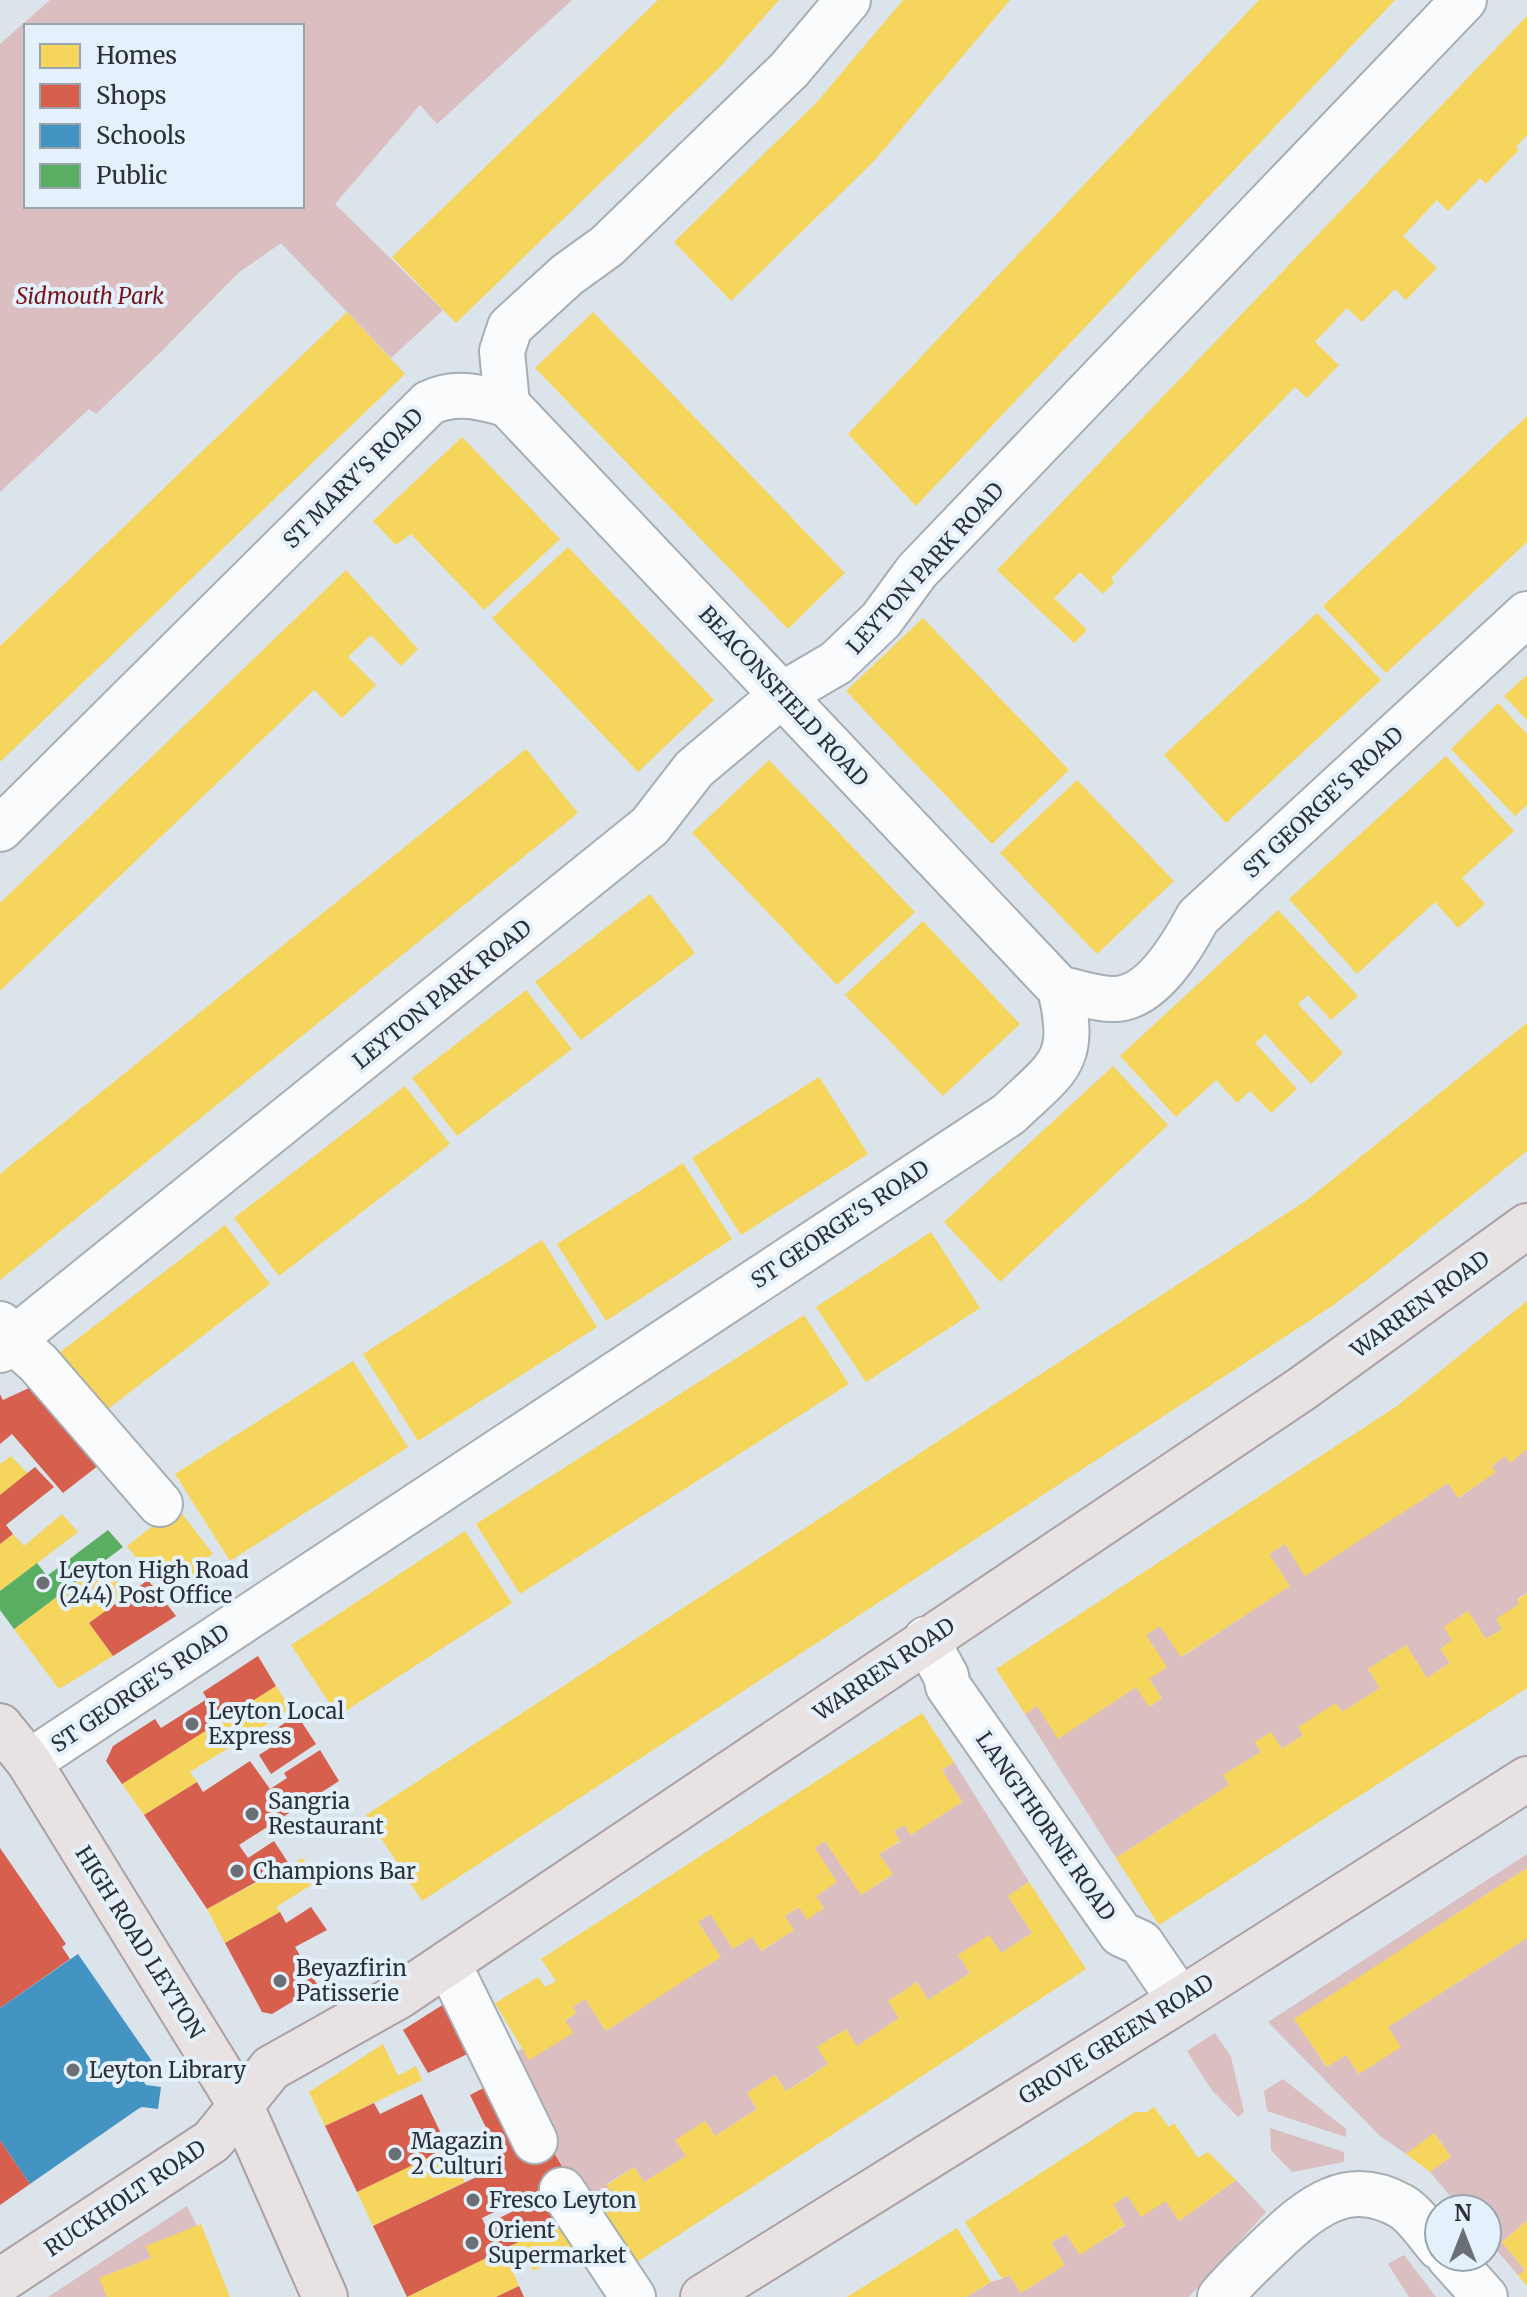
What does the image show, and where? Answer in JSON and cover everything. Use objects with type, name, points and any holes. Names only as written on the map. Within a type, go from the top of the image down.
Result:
[{"type":"main road","name":"WARREN ROAD","points":[[241,2106],[271,2068],[399,1996],[1303,1388],[1527,1226]]},
{"type":"main road","name":"HIGH ROAD LEYTON","points":[[0,1726],[29,1762],[241,2106],[325,2297]]},
{"type":"main road","name":"GROVE GREEN ROAD","points":[[703,2297],[1180,2000],[1527,1779]]},
{"type":"main road","name":"RUCKHOLT ROAD","points":[[0,2281],[212,2141],[241,2106]]},
{"type":"street","points":[[507,404],[502,351],[510,327],[567,275],[607,246],[767,92],[848,0]]},
{"type":"street","name":"LEYTON PARK ROAD","points":[[4,1338],[650,826],[694,769],[783,694],[836,663],[881,620],[917,571],[1464,0]]},
{"type":"street","name":"ST MARY'S ROAD","points":[[0,829],[429,403],[443,396],[458,394],[507,404]]},
{"type":"street","name":"BEACONSFIELD ROAD","points":[[507,404],[1060,989]]},
{"type":"street","name":"ST GEORGE'S ROAD","points":[[29,1762],[1009,1114],[1061,1060],[1069,1030],[1060,989],[1105,999],[1121,999],[1135,994],[1179,952],[1198,917],[1527,614]]},
{"type":"street","points":[[4,1338],[38,1363],[160,1504]]},
{"type":"street","name":"LANGTHORNE ROAD","points":[[926,1639],[946,1676],[948,1686],[1121,1934],[1141,1943],[1180,2000]]},
{"type":"street","points":[[448,1963],[535,2141]]},
{"type":"street","points":[[562,2190],[633,2297]]},
{"type":"street","points":[[1220,2297],[1303,2215],[1330,2199],[1363,2193],[1403,2207],[1423,2229]]},
{"type":"street","points":[[1463,2273],[1485,2297]]},
{"type":"green space","name":"Sidmouth Park","points":[[50,0],[572,0],[437,124],[420,105],[335,204],[443,310],[391,358],[281,243],[238,273],[96,414],[89,409],[0,492],[0,44]]},
{"type":"green space","points":[[1527,1449],[1527,1593],[1517,1599],[1519,1604],[1502,1629],[1486,1639],[1468,1611],[1444,1627],[1452,1640],[1440,1649],[1450,1663],[1427,1678],[1406,1645],[1368,1669],[1380,1688],[1342,1712],[1336,1704],[1303,1735],[1282,1749],[1271,1733],[1256,1742],[1261,1752],[1223,1775],[1229,1785],[1116,1858],[1025,1714],[1037,1706],[1059,1738],[1136,1687],[1150,1707],[1162,1698],[1149,1679],[1146,1635],[1160,1626],[1182,1657],[1289,1586],[1269,1554],[1285,1544],[1305,1575],[1448,1483],[1459,1498],[1495,1472],[1491,1467],[1505,1456],[1510,1463]]},
{"type":"green space","points":[[954,1762],[1029,1882],[1008,1896],[1032,1933],[928,2000],[917,1982],[888,2001],[899,2018],[857,2046],[846,2029],[817,2047],[828,2064],[786,2091],[775,2075],[747,2093],[757,2109],[715,2136],[705,2121],[676,2140],[686,2156],[644,2182],[634,2167],[607,2184],[616,2200],[593,2215],[548,2143],[507,2058],[577,2013],[573,2007],[585,1999],[606,2031],[720,1957],[698,1922],[710,1914],[752,1937],[762,1951],[793,1930],[785,1916],[799,1907],[808,1919],[824,1908],[816,1896],[815,1848],[825,1841],[861,1895],[892,1875],[879,1854],[900,1842],[894,1831],[904,1825],[911,1834],[962,1802],[942,1770]]},
{"type":"green space","points":[[1527,1854],[1527,1868],[1295,2019],[1326,2067],[1346,2055],[1359,2074],[1400,2047],[1388,2027],[1527,1938],[1527,2221],[1503,2241],[1503,2193],[1448,2193],[1430,2172],[1451,2157],[1435,2134],[1406,2154],[1380,2136],[1268,2022]]},
{"type":"green space","points":[[1215,2033],[1231,2057],[1244,2112],[1238,2117],[1211,2089],[1187,2051]]},
{"type":"green space","points":[[1283,2079],[1346,2129],[1346,2137],[1267,2111],[1264,2091]]},
{"type":"green space","points":[[1270,2128],[1344,2152],[1344,2162],[1292,2172],[1271,2150]]},
{"type":"green space","points":[[1236,2180],[1266,2212],[1189,2297],[966,2297],[1009,2275],[1021,2293],[1065,2265],[1051,2243],[1066,2234],[1080,2254],[1125,2226],[1113,2205],[1127,2195],[1166,2201],[1179,2221]]},
{"type":"green space","points":[[187,2206],[197,2226],[147,2246],[151,2258],[100,2278],[107,2297],[48,2297]]},
{"type":"green space","points":[[1503,2243],[1525,2270],[1518,2275],[1503,2258]]},
{"type":"green space","points":[[1404,2255],[1436,2297],[1409,2297],[1388,2264]]},
{"type":"building: Homes","points":[[658,0],[779,0],[721,66],[456,323],[392,257]]},
{"type":"building: Homes","points":[[903,0],[1010,0],[875,160],[731,301],[674,242],[817,102]]},
{"type":"building: Homes","points":[[1259,0],[1395,0],[916,506],[848,434]]},
{"type":"building: Homes","points":[[1527,16],[1527,135],[1516,147],[1519,150],[1486,184],[1480,178],[1448,211],[1437,200],[1403,236],[1437,268],[1406,300],[1395,289],[1362,322],[1347,308],[1315,342],[1339,365],[1307,398],[1295,387],[1111,578],[1114,582],[1103,594],[1080,572],[1054,598],[1087,630],[1074,643],[997,570]]},
{"type":"building: Homes","points":[[347,312],[405,374],[0,762],[0,646]]},
{"type":"building: Homes","points":[[593,312],[845,573],[788,629],[535,368]]},
{"type":"building: Homes","points":[[1527,416],[1527,542],[1386,673],[1323,606]]},
{"type":"building: Homes","points":[[462,437],[560,539],[484,610],[411,534],[396,545],[373,521]]},
{"type":"building: Homes","points":[[568,547],[714,700],[638,772],[492,618]]},
{"type":"building: Homes","points":[[346,570],[418,649],[401,666],[371,635],[348,657],[376,685],[342,718],[314,690],[0,991],[0,903]]},
{"type":"building: Homes","points":[[1317,613],[1381,680],[1226,823],[1164,755]]},
{"type":"building: Homes","points":[[923,618],[1069,770],[992,844],[846,691]]},
{"type":"building: Homes","points":[[1527,675],[1527,720],[1504,696]]},
{"type":"building: Homes","points":[[1498,703],[1527,734],[1527,805],[1515,816],[1451,749]]},
{"type":"building: Homes","points":[[526,749],[578,813],[0,1280],[0,1174]]},
{"type":"building: Homes","points":[[1446,756],[1514,831],[1462,878],[1485,904],[1458,928],[1435,902],[1357,974],[1289,899]]},
{"type":"building: Homes","points":[[769,760],[915,912],[837,985],[692,833]]},
{"type":"building: Homes","points":[[1077,780],[1174,881],[1097,954],[1000,853]]},
{"type":"building: Homes","points":[[650,894],[695,953],[581,1040],[535,982]]},
{"type":"building: Homes","points":[[1278,910],[1358,996],[1331,1020],[1308,995],[1298,1004],[1343,1053],[1311,1084],[1265,1034],[1255,1043],[1297,1089],[1271,1113],[1250,1091],[1237,1103],[1216,1080],[1176,1117],[1120,1056]]},
{"type":"building: Homes","points":[[923,921],[1020,1024],[943,1096],[845,995]]},
{"type":"building: Homes","points":[[526,990],[572,1049],[457,1136],[412,1078]]},
{"type":"building: Homes","points":[[1527,1023],[1527,1151],[1367,1280],[1332,1306],[422,1901],[366,1815],[1307,1200]]},
{"type":"building: Homes","points":[[1113,1066],[1168,1125],[1000,1282],[944,1222]]},
{"type":"building: Homes","points":[[819,1077],[868,1154],[741,1235],[692,1158]]},
{"type":"building: Homes","points":[[405,1086],[450,1144],[279,1276],[234,1218]]},
{"type":"building: Homes","points":[[683,1163],[732,1239],[606,1321],[557,1244]]},
{"type":"building: Homes","points":[[225,1225],[270,1284],[99,1416],[54,1357]]},
{"type":"building: Homes","points":[[931,1232],[980,1308],[866,1382],[816,1307]]},
{"type":"building: Homes","points":[[542,1240],[597,1327],[418,1441],[363,1354]]},
{"type":"building: Homes","points":[[1527,1301],[1527,1449],[1510,1463],[1505,1456],[1491,1467],[1496,1472],[1458,1498],[1448,1483],[1305,1576],[1285,1544],[1269,1554],[1290,1586],[1181,1657],[1160,1626],[1146,1635],[1167,1667],[1149,1679],[1162,1698],[1149,1707],[1136,1687],[1058,1739],[1037,1706],[1025,1714],[996,1669],[1397,1406]]},
{"type":"building: Homes","points":[[804,1315],[849,1384],[520,1594],[476,1524]]},
{"type":"building: Homes","points":[[353,1361],[408,1447],[230,1561],[175,1474]]},
{"type":"building: Homes","points":[[11,1456],[28,1474],[0,1495],[0,1464]]},
{"type":"building: Homes","points":[[177,1507],[213,1554],[200,1563],[203,1567],[189,1578],[175,1560],[152,1578],[127,1546]]},
{"type":"building: Homes","points":[[62,1514],[78,1532],[0,1591],[0,1544],[13,1534],[24,1546]]},
{"type":"building: Homes","points":[[465,1531],[512,1603],[338,1716],[291,1645]]},
{"type":"building: Homes","points":[[104,1561],[128,1595],[89,1623],[113,1656],[59,1689],[14,1629]]},
{"type":"building: Homes","points":[[1527,1593],[1527,1688],[1159,1925],[1116,1858],[1229,1785],[1223,1775],[1261,1752],[1255,1742],[1271,1732],[1282,1749],[1303,1735],[1298,1727],[1336,1703],[1342,1712],[1380,1688],[1368,1669],[1406,1645],[1427,1678],[1450,1663],[1440,1649],[1452,1640],[1444,1627],[1468,1611],[1486,1639],[1502,1629],[1496,1619],[1519,1604],[1517,1600]]},
{"type":"building: Homes","points":[[276,1686],[291,1709],[190,1772],[197,1782],[144,1815],[122,1784]]},
{"type":"building: Homes","points":[[922,1713],[954,1762],[942,1770],[962,1802],[911,1835],[904,1825],[894,1831],[900,1841],[879,1854],[893,1874],[861,1895],[825,1841],[815,1848],[837,1882],[816,1896],[824,1908],[807,1920],[799,1907],[785,1916],[794,1930],[761,1951],[752,1937],[733,1949],[710,1914],[698,1922],[721,1957],[606,2031],[585,1999],[573,2007],[577,2013],[565,2020],[573,2033],[529,2060],[495,2003],[538,1977],[545,1987],[556,1981],[541,1959]]},
{"type":"building: Homes","points":[[303,1858],[316,1882],[276,1907],[280,1912],[225,1943],[207,1909]]},
{"type":"building: Homes","points":[[1527,1868],[1527,1938],[1388,2027],[1401,2047],[1381,2060],[1359,2074],[1346,2055],[1327,2067],[1294,2019]]},
{"type":"building: Homes","points":[[1029,1882],[1086,1969],[628,2268],[593,2215],[616,2200],[607,2185],[634,2167],[644,2182],[686,2156],[675,2140],[705,2121],[715,2136],[757,2109],[747,2093],[775,2075],[786,2091],[806,2079],[828,2064],[817,2047],[846,2029],[857,2046],[899,2018],[888,2001],[917,1982],[928,2000],[970,1973],[958,1955],[989,1935],[1001,1953],[1032,1933],[1008,1896]]},
{"type":"building: Homes","points":[[383,2044],[398,2076],[416,2066],[422,2080],[325,2126],[309,2092]]},
{"type":"building: Homes","points":[[1154,2107],[1169,2127],[1174,2123],[1198,2158],[1208,2152],[1236,2180],[1179,2221],[1166,2201],[1141,2217],[1127,2195],[1113,2205],[1125,2225],[1080,2255],[1066,2234],[1051,2243],[1065,2265],[1021,2293],[1009,2275],[1002,2279],[965,2222],[1135,2112],[1147,2112]]},
{"type":"building: Homes","points":[[1434,2133],[1451,2157],[1430,2172],[1406,2154]]},
{"type":"building: Homes","points":[[448,2148],[465,2182],[373,2226],[357,2192]]},
{"type":"building: Homes","points":[[566,2219],[580,2248],[533,2271],[529,2263],[513,2272],[519,2286],[496,2297],[407,2297]]},
{"type":"building: Homes","points":[[1527,2221],[1527,2286],[1518,2275],[1525,2270],[1503,2241]]},
{"type":"building: Homes","points":[[201,2224],[230,2297],[107,2297],[99,2278],[151,2258],[146,2246]]},
{"type":"building: Homes","points":[[957,2228],[991,2282],[966,2297],[847,2297]]},
{"type":"building: Shops","points":[[42,1382],[108,1458],[63,1493],[12,1434],[0,1444],[0,1394],[3,1400]]},
{"type":"building: Shops","points":[[35,1467],[54,1487],[6,1525],[13,1534],[0,1544],[0,1495]]},
{"type":"building: Shops","points":[[148,1580],[176,1616],[113,1656],[89,1623]]},
{"type":"building: Shops","name":"Leyton Local Express","points":[[258,1656],[276,1686],[122,1784],[106,1761],[113,1746],[155,1719],[161,1728],[207,1699],[203,1692]]},
{"type":"building: Shops","points":[[297,1715],[316,1744],[271,1774],[259,1755],[278,1743],[271,1732]]},
{"type":"building: Shops","points":[[320,1750],[339,1781],[239,1845],[248,1858],[274,1841],[289,1864],[207,1909],[144,1815],[197,1782],[203,1792],[250,1761],[270,1789],[287,1778],[284,1773]]},
{"type":"building: Shops","points":[[0,1848],[66,1944],[62,1947],[70,1959],[0,2008]]},
{"type":"building: Shops","points":[[311,1907],[327,1930],[295,1947],[318,1986],[272,2014],[262,2012],[225,1943],[280,1912],[286,1923]]},
{"type":"building: Shops","points":[[455,1997],[480,2048],[428,2073],[403,2030]]},
{"type":"building: Shops","points":[[495,2082],[548,2143],[568,2176],[482,2218],[485,2225],[544,2196],[557,2223],[407,2297],[373,2226],[504,2164],[470,2095]]},
{"type":"building: Shops","points":[[422,2094],[448,2148],[357,2192],[325,2126],[374,2103],[380,2114]]},
{"type":"building: Shops","points":[[0,2140],[30,2184],[0,2205]]},
{"type":"building: Shops","points":[[519,2286],[524,2297],[496,2297]]},
{"type":"building: Schools","name":"Leyton Library","points":[[78,1954],[154,2064],[139,2075],[146,2085],[161,2087],[158,2109],[138,2109],[30,2184],[0,2140],[0,2008]]},
{"type":"building: Public","name":"Leyton High Road (244) Post Office","points":[[108,1530],[123,1547],[14,1629],[0,1610],[0,1591],[37,1563],[47,1576]]},
{"type":"place","name":"Leyton High Road (244) Post Office","points":[[43,1583]]},
{"type":"place","name":"Leyton Local Express","points":[[192,1724]]},
{"type":"place","name":"Sangria Restaurant","points":[[252,1814]]},
{"type":"place","name":"Champions Bar","points":[[237,1871]]},
{"type":"place","name":"Beyazfirin Patisserie","points":[[280,1981]]},
{"type":"place","name":"Leyton Library","points":[[73,2070]]},
{"type":"place","name":"Magazin 2 Culturi","points":[[395,2154]]},
{"type":"place","name":"Fresco Leyton","points":[[473,2200]]},
{"type":"place","name":"Orient Supermarket","points":[[472,2243]]}]
